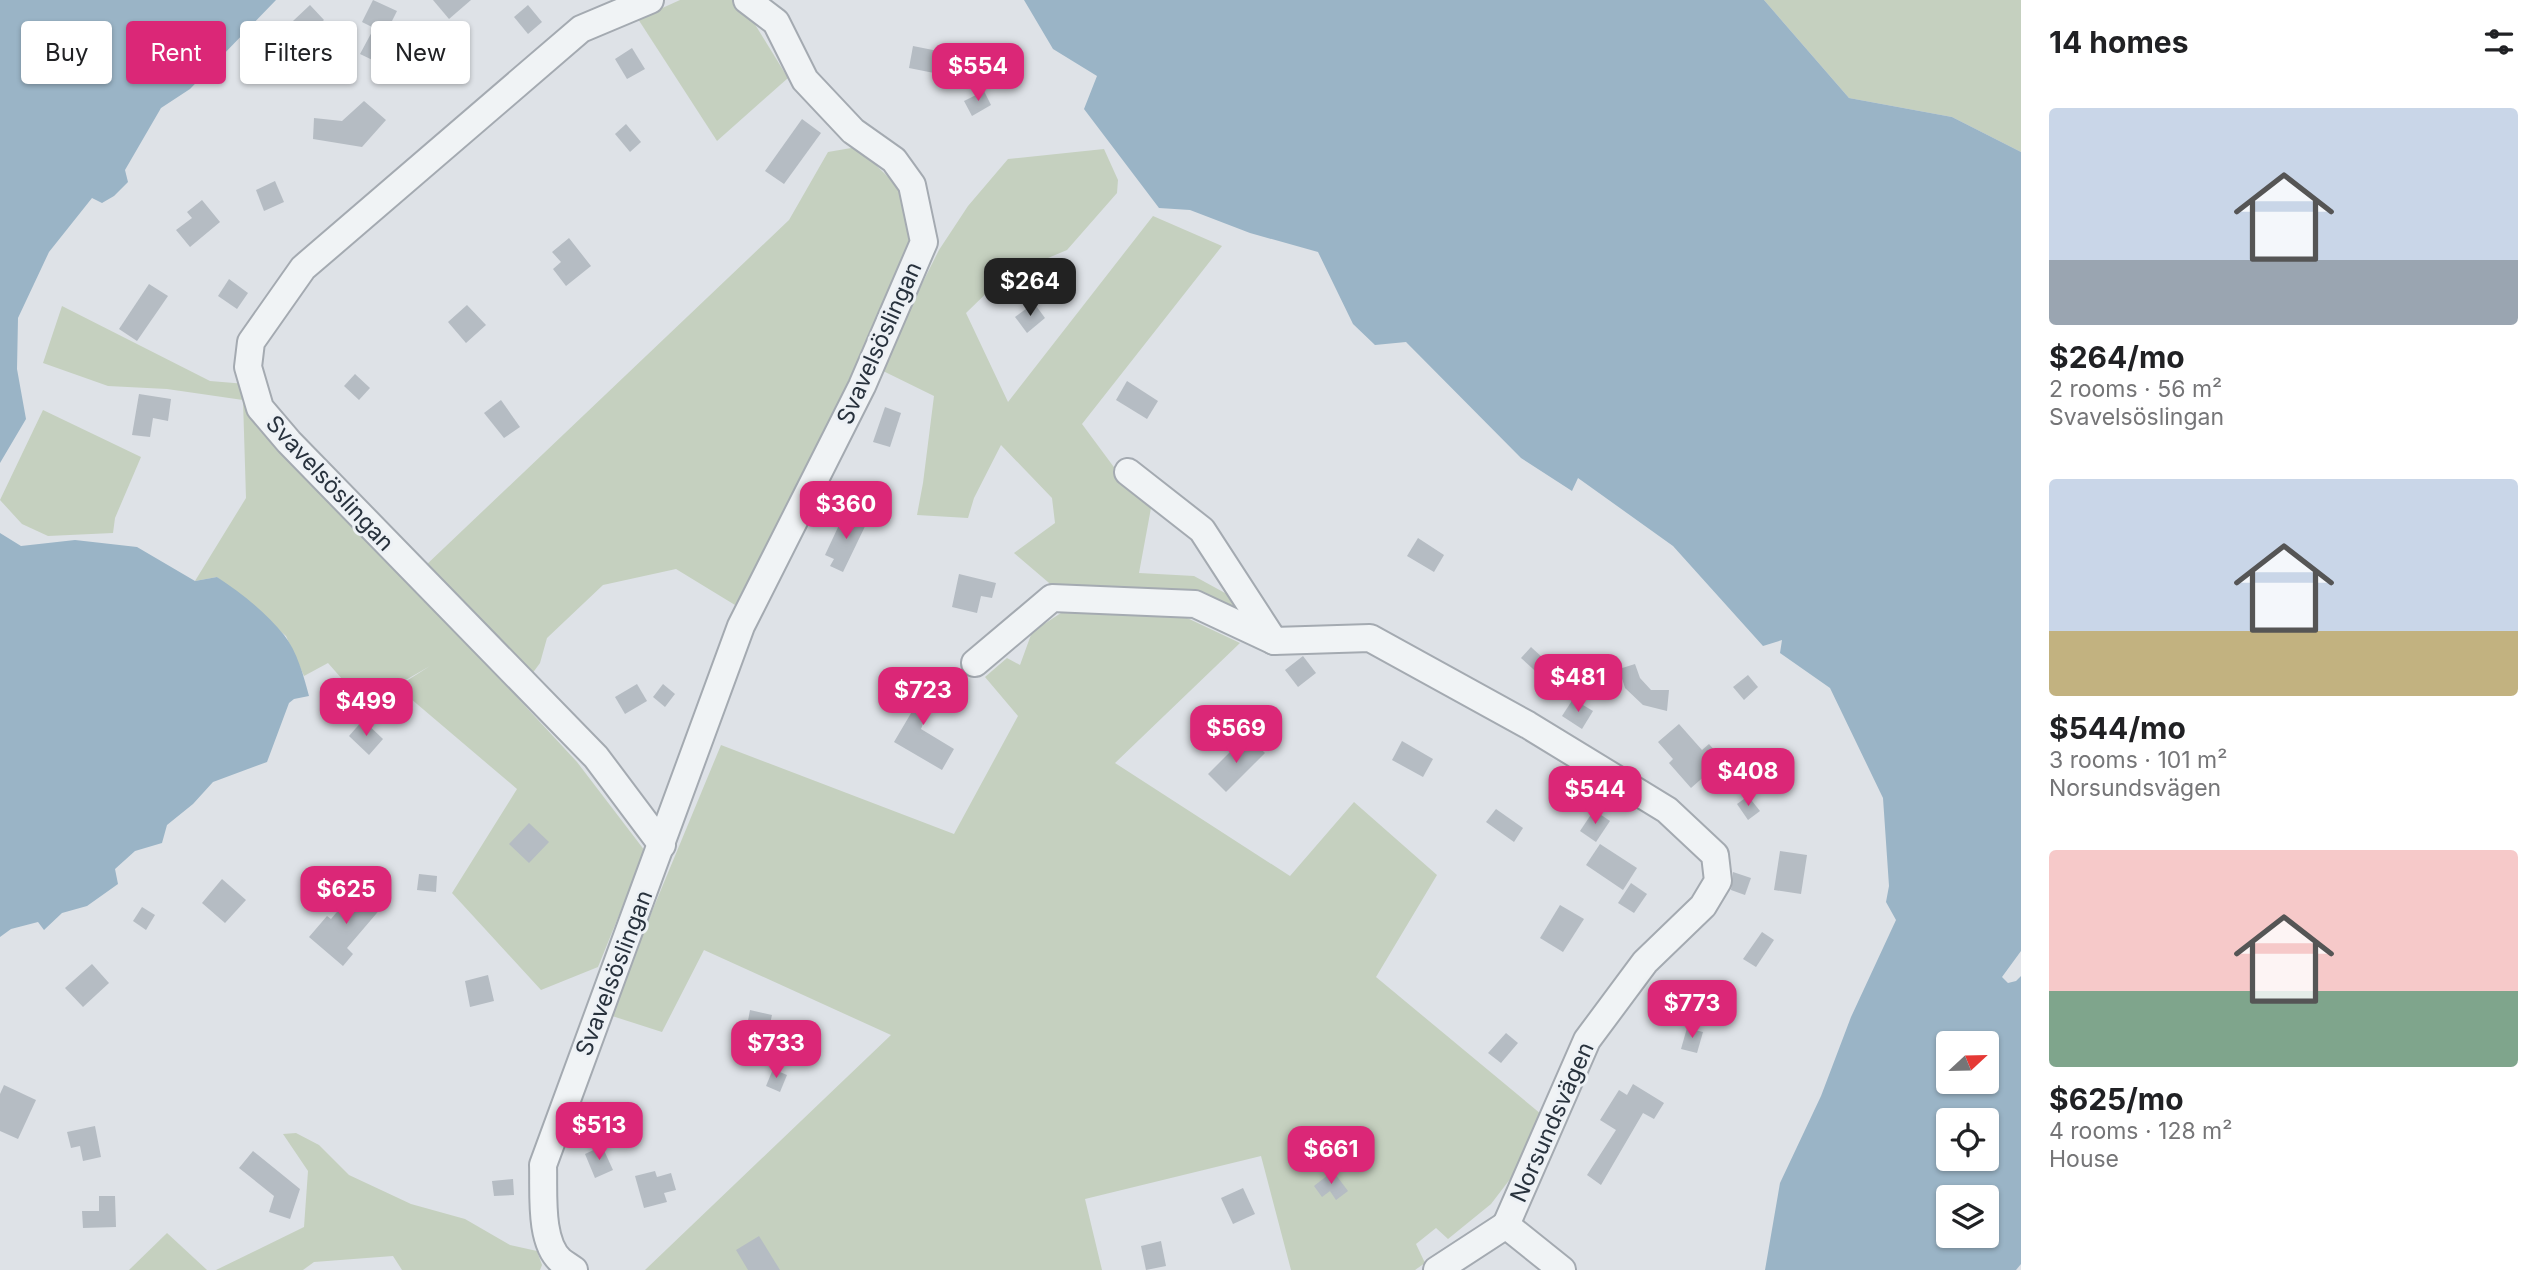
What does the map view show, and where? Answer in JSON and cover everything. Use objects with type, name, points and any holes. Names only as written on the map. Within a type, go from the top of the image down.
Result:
[{"type":"street","name":"Svavelsöslingan","points":[[650,0],[581,29],[303,268],[251,342],[248,367],[260,408],[289,442],[596,757],[662,845]]},
{"type":"street","name":"Svavelsöslingan","points":[[575,1270],[559,1260],[549,1244],[545,1222],[543,1165],[741,626],[862,386],[924,243],[912,185],[894,160],[853,131],[805,80],[776,22],[747,0]]},
{"type":"street","points":[[1128,472],[1202,530],[1274,641]]},
{"type":"street","name":"Norsundsvägen","points":[[975,663],[1052,598],[1195,604],[1274,641],[1370,638],[1528,725],[1667,810],[1715,855],[1718,881],[1703,906],[1645,962],[1587,1040],[1506,1225]]},
{"type":"street","points":[[1437,1270],[1506,1225],[1562,1270]]},
{"type":"green space","points":[[680,0],[740,0],[788,78],[717,141],[638,19]]},
{"type":"green space","points":[[1764,0],[2021,0],[2021,152],[1952,117],[1849,98]]},
{"type":"green space","points":[[857,147],[909,197],[915,235],[898,293],[735,605],[676,569],[603,585],[547,638],[540,663],[529,678],[424,567],[789,220],[828,152]]},
{"type":"green space","points":[[1104,149],[1118,180],[1117,193],[1067,250],[1003,277],[966,313],[1008,402],[1153,216],[1222,246],[1082,424],[1119,474],[1151,508],[1139,573],[1194,576],[1245,604],[1252,623],[1062,594],[1014,553],[1055,523],[1052,498],[1001,445],[974,498],[968,518],[917,515],[934,396],[879,369],[939,250],[968,206],[1008,159]]},
{"type":"green space","points":[[62,306],[210,381],[246,384],[243,400],[167,389],[108,386],[43,363]]},
{"type":"green space","points":[[243,400],[577,762],[645,851],[598,967],[541,990],[452,893],[517,789],[397,687],[430,666],[364,704],[328,663],[304,676],[286,636],[217,577],[195,581],[246,498]]},
{"type":"green space","points":[[43,410],[141,457],[115,518],[113,533],[48,536],[22,524],[0,500]]},
{"type":"green space","points":[[1067,609],[1185,617],[1240,643],[1115,763],[1290,876],[1354,802],[1437,875],[1376,977],[1541,1114],[1517,1170],[1491,1204],[1448,1239],[1436,1228],[1416,1244],[1425,1263],[1415,1270],[1291,1270],[1261,1156],[1085,1199],[1102,1270],[645,1270],[891,1035],[704,950],[662,1032],[609,1015],[721,745],[954,834],[1018,716],[985,677],[1007,658],[1020,665],[1032,632]]},
{"type":"green space","points":[[296,1133],[319,1145],[349,1175],[411,1204],[465,1219],[510,1245],[537,1251],[542,1265],[540,1270],[402,1270],[393,1256],[314,1262],[303,1270],[216,1270],[304,1227],[308,1171],[283,1134]]},
{"type":"green space","points":[[167,1233],[207,1270],[129,1270]]},
{"type":"water","points":[[0,0],[276,0],[256,21],[240,21],[240,37],[226,52],[226,21],[126,21],[126,84],[195,84],[161,108],[125,170],[128,182],[102,203],[92,198],[49,252],[18,318],[17,369],[26,419],[0,463]]},
{"type":"water","points":[[1024,0],[1764,0],[1849,98],[1952,117],[2021,152],[2021,951],[2002,977],[2008,983],[2021,976],[2021,1264],[2016,1270],[1765,1270],[1780,1183],[1821,1096],[1851,1017],[1896,920],[1886,902],[1889,886],[1883,798],[1830,688],[1780,653],[1782,640],[1763,646],[1673,546],[1578,478],[1572,491],[1521,458],[1406,342],[1375,345],[1353,324],[1318,252],[1250,233],[1190,210],[1159,208],[1084,109],[1097,76],[1053,49]]},
{"type":"water","points":[[0,533],[21,546],[75,540],[137,547],[195,581],[217,577],[253,603],[289,641],[309,696],[294,699],[289,703],[267,762],[213,782],[193,804],[167,825],[162,843],[135,851],[115,869],[118,884],[87,906],[62,913],[44,930],[38,922],[11,929],[0,937]]},
{"type":"building","points":[[373,0],[397,11],[392,21],[371,21],[371,26],[362,22]]},
{"type":"building","points":[[433,0],[471,0],[449,19]]},
{"type":"building","points":[[310,5],[324,20],[323,21],[293,21]]},
{"type":"building","points":[[528,5],[542,22],[528,34],[514,17]]},
{"type":"building","points":[[371,34],[371,59],[360,54]]},
{"type":"building","points":[[913,46],[938,51],[934,73],[909,68]]},
{"type":"building","points":[[632,48],[645,69],[627,79],[615,59]]},
{"type":"building","points":[[984,91],[991,105],[972,116],[964,101]]},
{"type":"building","points":[[364,101],[386,120],[362,147],[313,139],[314,118],[342,121]]},
{"type":"building","points":[[802,119],[821,133],[784,184],[765,171]]},
{"type":"building","points":[[626,124],[641,142],[630,152],[615,134]]},
{"type":"building","points":[[275,181],[284,202],[264,211],[256,190]]},
{"type":"building","points":[[202,200],[220,222],[190,247],[176,230],[192,218],[187,212]]},
{"type":"building","points":[[569,238],[591,266],[566,286],[553,269],[561,262],[552,252]]},
{"type":"building","points":[[229,279],[248,293],[237,309],[218,296]]},
{"type":"building","points":[[149,284],[168,296],[137,341],[119,329]]},
{"type":"building","points":[[1034,303],[1045,318],[1027,333],[1015,317]]},
{"type":"building","points":[[467,305],[486,325],[466,343],[448,322]]},
{"type":"building","points":[[355,374],[370,388],[359,400],[344,386]]},
{"type":"building","points":[[1127,381],[1158,401],[1147,419],[1116,400]]},
{"type":"building","points":[[139,394],[171,399],[168,421],[153,418],[150,437],[132,435]]},
{"type":"building","points":[[501,400],[520,427],[504,438],[484,413]]},
{"type":"building","points":[[885,407],[901,413],[890,447],[873,442]]},
{"type":"building","points":[[855,510],[870,516],[843,572],[830,566],[834,559],[825,555],[840,523],[848,527]]},
{"type":"building","points":[[1418,538],[1444,555],[1434,572],[1407,556]]},
{"type":"building","points":[[959,574],[996,583],[992,598],[981,596],[977,613],[952,607]]},
{"type":"building","points":[[1531,647],[1555,669],[1545,680],[1521,658]]},
{"type":"building","points":[[1303,656],[1316,673],[1298,687],[1285,670]]},
{"type":"building","points":[[1635,664],[1640,678],[1651,690],[1669,690],[1667,711],[1643,705],[1625,688],[1619,669]]},
{"type":"building","points":[[1748,675],[1758,687],[1744,700],[1733,687]]},
{"type":"building","points":[[911,679],[928,686],[931,680],[939,684],[921,729],[954,749],[942,770],[894,742],[917,703],[904,698]]},
{"type":"building","points":[[637,684],[647,701],[625,714],[615,697]]},
{"type":"building","points":[[663,684],[675,694],[665,707],[653,697]]},
{"type":"building","points":[[1573,699],[1593,711],[1582,729],[1562,716]]},
{"type":"building","points":[[363,720],[383,739],[369,755],[349,736]]},
{"type":"building","points":[[1679,724],[1702,750],[1709,744],[1723,760],[1691,788],[1669,763],[1673,759],[1658,742]]},
{"type":"building","points":[[1251,740],[1265,753],[1226,792],[1208,774],[1241,741],[1245,746]]},
{"type":"building","points":[[1402,741],[1433,759],[1423,777],[1392,760]]},
{"type":"building","points":[[1748,796],[1760,811],[1748,820],[1737,804]]},
{"type":"building","points":[[1496,809],[1523,828],[1514,842],[1486,822]]},
{"type":"building","points":[[1594,810],[1610,821],[1596,842],[1580,831]]},
{"type":"building","points":[[529,823],[549,842],[529,863],[509,844]]},
{"type":"building","points":[[1600,844],[1637,868],[1623,890],[1586,865]]},
{"type":"building","points":[[1780,851],[1807,855],[1801,894],[1774,890]]},
{"type":"building","points":[[1733,872],[1751,878],[1745,895],[1731,890]]},
{"type":"building","points":[[419,874],[437,876],[436,892],[417,890]]},
{"type":"building","points":[[222,879],[246,900],[225,923],[202,903]]},
{"type":"building","points":[[1631,883],[1647,894],[1634,913],[1618,903]]},
{"type":"building","points":[[358,887],[382,907],[347,948],[353,954],[343,966],[309,937],[327,916],[331,919]]},
{"type":"building","points":[[1560,905],[1584,919],[1563,952],[1540,938]]},
{"type":"building","points":[[142,907],[155,915],[146,930],[133,921]]},
{"type":"building","points":[[1762,932],[1774,940],[1756,967],[1743,959]]},
{"type":"building","points":[[92,964],[109,983],[83,1007],[65,988]]},
{"type":"building","points":[[488,975],[494,1001],[470,1007],[465,981]]},
{"type":"building","points":[[750,1010],[772,1015],[764,1051],[743,1047]]},
{"type":"building","points":[[1687,1028],[1703,1032],[1697,1053],[1681,1049]]},
{"type":"building","points":[[1506,1033],[1518,1043],[1501,1063],[1488,1053]]},
{"type":"building","points":[[773,1069],[787,1075],[780,1092],[766,1086]]},
{"type":"building","points":[[1633,1084],[1664,1103],[1654,1119],[1643,1113],[1601,1185],[1587,1175],[1616,1130],[1600,1120],[1619,1090],[1627,1095]]},
{"type":"building","points":[[4,1085],[36,1100],[18,1139],[0,1131],[0,1094]]},
{"type":"building","points":[[95,1126],[101,1157],[83,1161],[80,1146],[71,1148],[67,1132]]},
{"type":"building","points":[[602,1146],[613,1170],[595,1178],[585,1154]]},
{"type":"building","points":[[253,1151],[300,1189],[290,1219],[269,1212],[274,1196],[239,1168]]},
{"type":"building","points":[[655,1171],[657,1177],[671,1173],[676,1190],[664,1193],[667,1202],[644,1208],[635,1176]]},
{"type":"building","points":[[1333,1171],[1348,1191],[1336,1200],[1330,1191],[1322,1197],[1314,1186]]},
{"type":"building","points":[[513,1179],[514,1195],[494,1196],[492,1181]]},
{"type":"building","points":[[1243,1188],[1255,1214],[1233,1224],[1221,1198]]},
{"type":"building","points":[[99,1196],[115,1196],[116,1227],[83,1228],[82,1211],[99,1211]]},
{"type":"building","points":[[759,1236],[780,1270],[748,1270],[736,1250]]},
{"type":"building","points":[[1161,1241],[1166,1266],[1146,1270],[1141,1246]]}]
